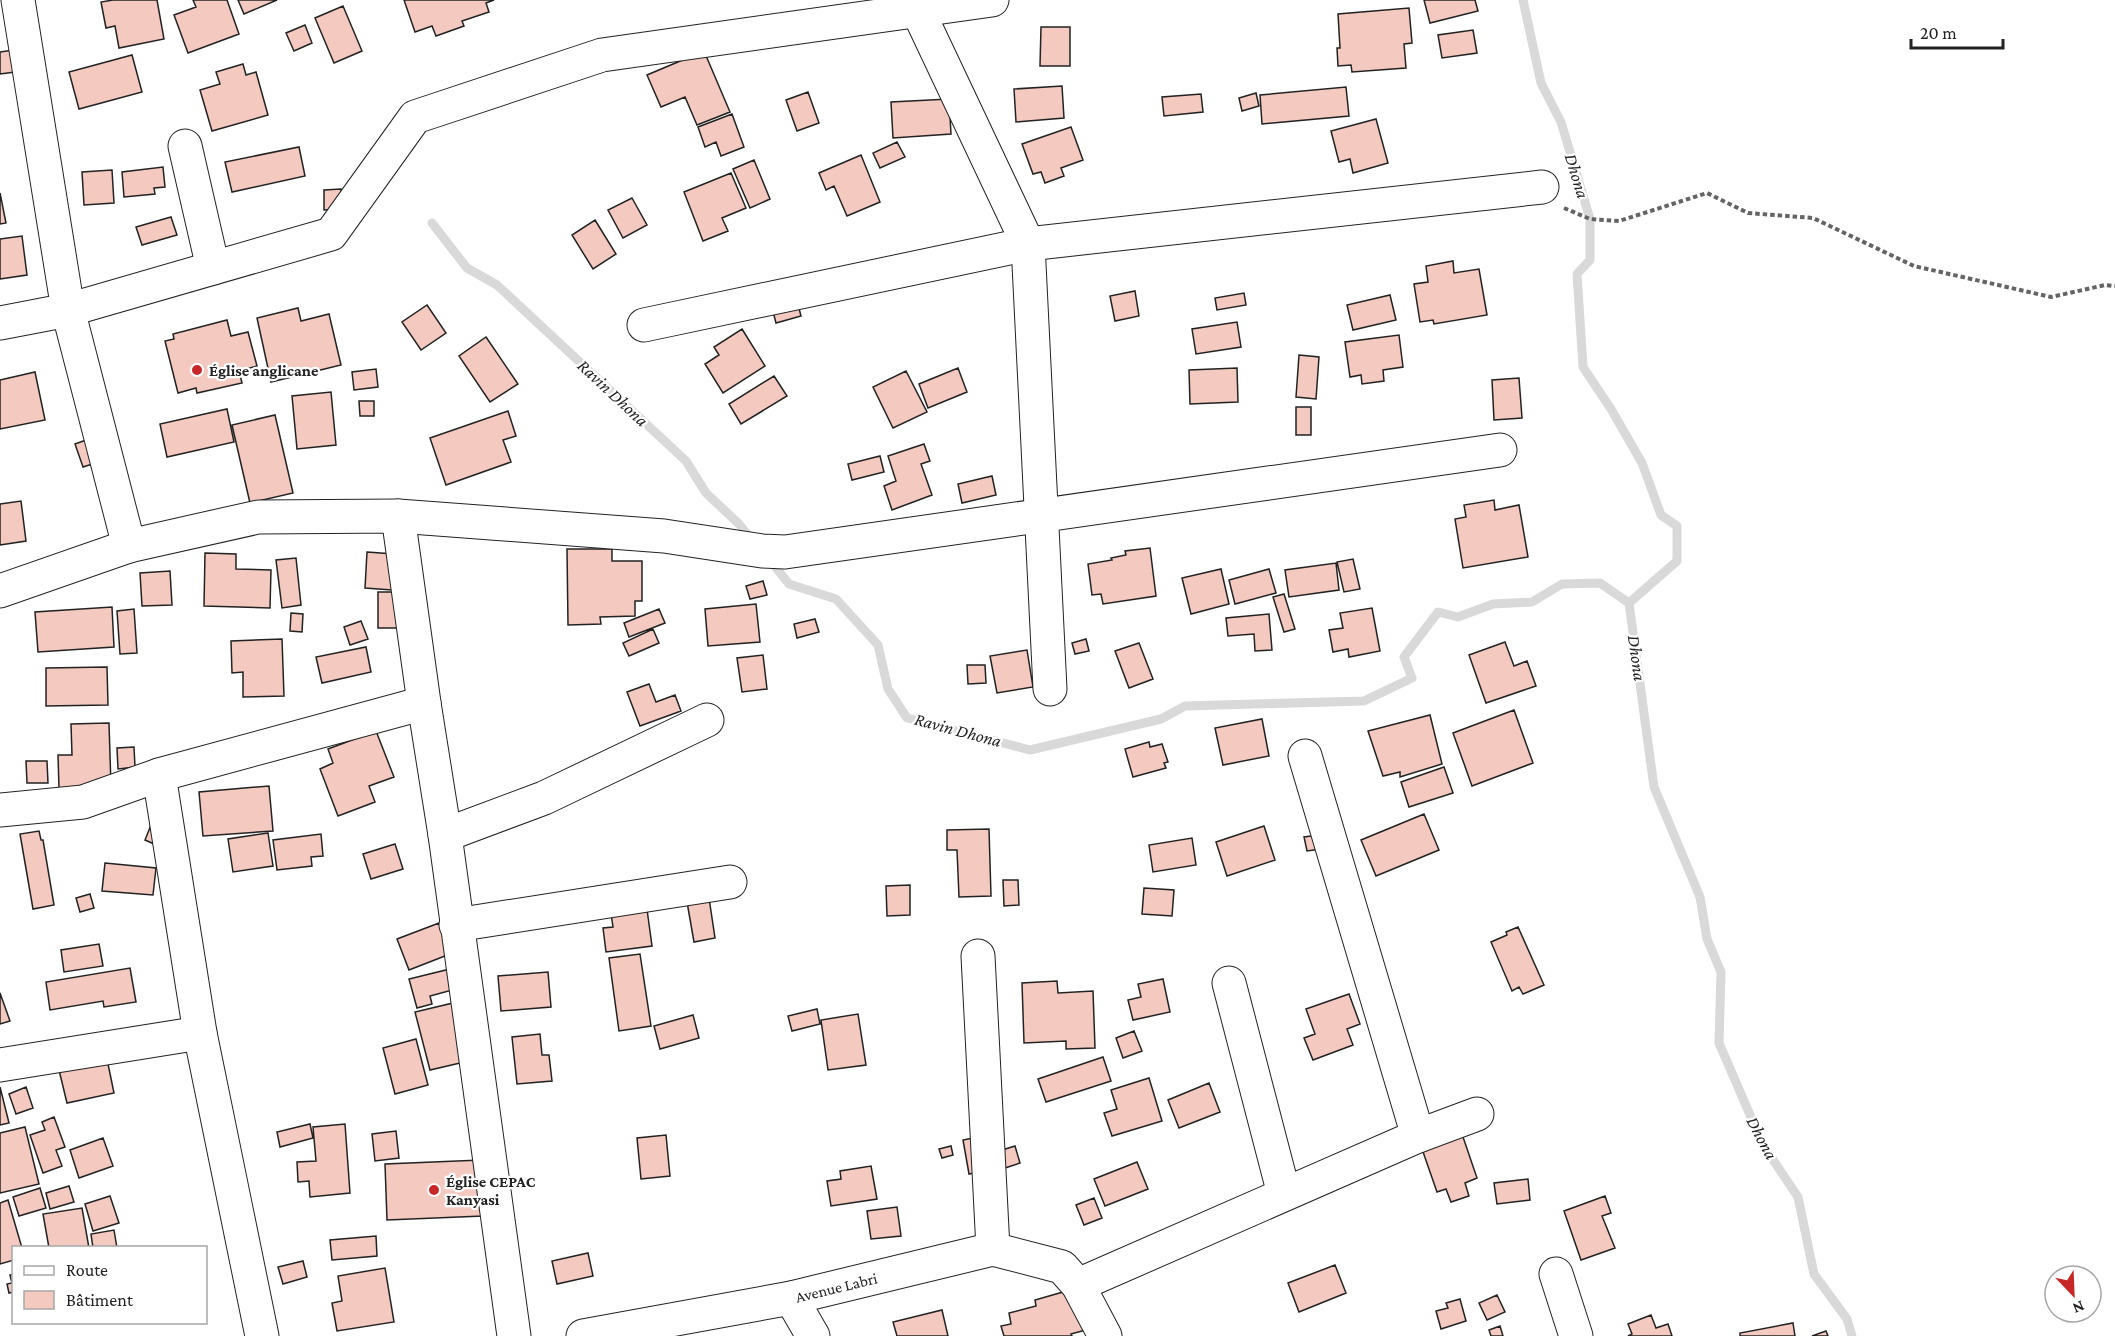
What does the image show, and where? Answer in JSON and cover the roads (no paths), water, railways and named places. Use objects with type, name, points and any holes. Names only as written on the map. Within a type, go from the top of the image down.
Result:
[{"type":"street","points":[[0,323],[68,310],[331,234],[414,117],[602,55],[916,5],[992,0]]},
{"type":"street","points":[[20,5],[68,310],[129,546]]},
{"type":"street","points":[[916,5],[1028,244],[1050,688]]},
{"type":"street","points":[[185,146],[213,268]]},
{"type":"street","points":[[645,325],[1028,244],[1542,187]]},
{"type":"street","points":[[0,591],[129,546],[258,517],[398,516],[664,536],[762,551],[785,552],[1500,450]]},
{"type":"street","points":[[398,516],[514,1336]]},
{"type":"street","points":[[0,810],[83,802],[159,775],[424,703]]},
{"type":"street","points":[[445,836],[544,798],[707,720]]},
{"type":"street","points":[[1305,756],[1418,1136]]},
{"type":"street","points":[[159,775],[200,1033],[262,1336]]},
{"type":"street","points":[[456,925],[730,882]]},
{"type":"street","points":[[978,956],[993,1249]]},
{"type":"street","points":[[1229,983],[1284,1194]]},
{"type":"street","points":[[0,1065],[200,1033]]},
{"type":"street","points":[[1105,1336],[1078,1285],[1418,1136],[1477,1114]]},
{"type":"street","name":"Avenue Labri","points":[[583,1336],[791,1298],[993,1249],[1062,1267],[1078,1285]]},
{"type":"street","points":[[1556,1274],[1576,1336]]},
{"type":"street","points":[[791,1298],[813,1336]]},
{"type":"waterway","name":"Dhona","points":[[1523,0],[1541,83],[1561,122],[1590,219],[1590,260],[1577,274],[1583,367],[1611,409],[1642,463],[1661,515],[1677,526],[1677,561],[1629,603],[1654,787],[1700,897],[1707,939],[1721,972],[1719,1043],[1763,1145],[1798,1197],[1814,1274],[1847,1319],[1852,1336]]},
{"type":"waterway","name":"Ravin Dhona","points":[[432,223],[467,268],[497,285],[686,461],[706,493],[739,524],[752,540]]},
{"type":"waterway","name":"Ravin Dhona","points":[[769,559],[789,584],[836,599],[878,645],[888,689],[907,718],[1030,750],[1161,719],[1185,706],[1364,701],[1412,678],[1404,657],[1438,612],[1458,617],[1493,604],[1532,602],[1562,584],[1600,583],[1629,603]]},
{"type":"place","name":"Église anglicane","points":[[197,370]]},
{"type":"place","name":"Église CEPAC Kanyasi","points":[[434,1190]]}]
